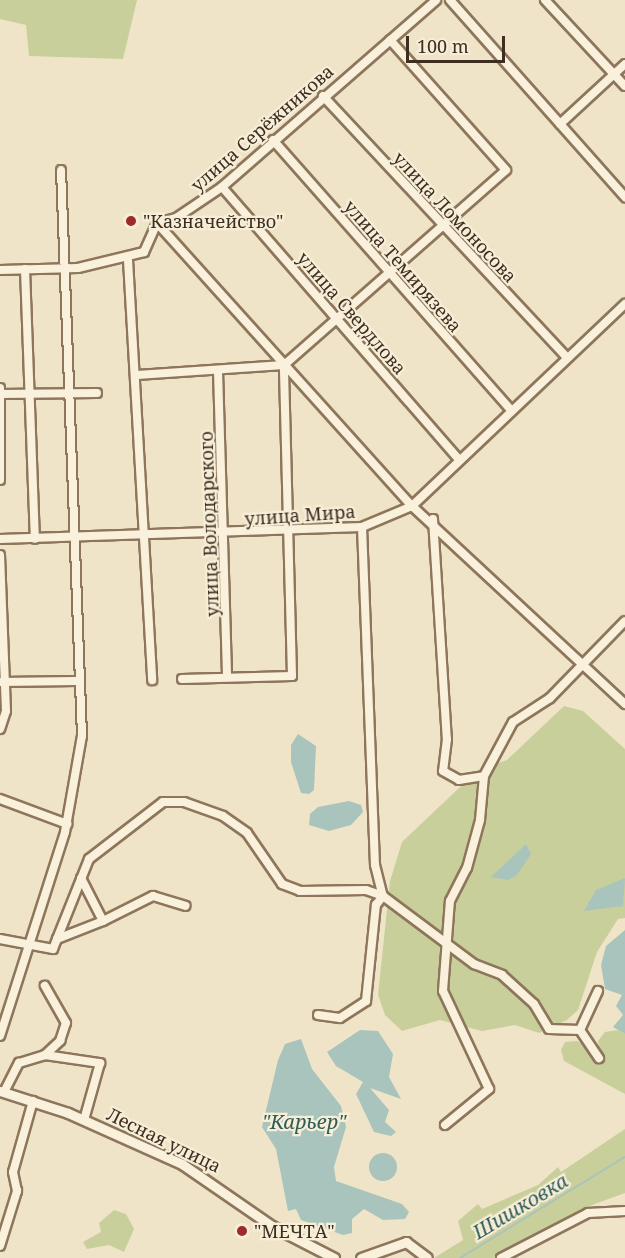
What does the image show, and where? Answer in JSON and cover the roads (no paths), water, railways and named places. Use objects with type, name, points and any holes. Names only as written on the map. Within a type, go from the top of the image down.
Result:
[{"type":"street","name":"улица Серёжникова","points":[[157,223],[177,218],[222,187],[323,96],[436,0]]},
{"type":"street","points":[[450,0],[625,196]]},
{"type":"street","points":[[545,0],[625,86]]},
{"type":"street","points":[[137,375],[284,365],[390,275],[506,170],[390,40]]},
{"type":"street","points":[[560,124],[625,64]]},
{"type":"street","name":"улица Ломоносова","points":[[323,96],[566,357]]},
{"type":"street","name":"улица Темирязева","points":[[273,140],[512,411]]},
{"type":"street","points":[[0,1036],[26,947],[67,824],[82,736],[76,681],[73,393],[61,170]]},
{"type":"street","name":"улица Свердлова","points":[[222,187],[459,460]]},
{"type":"street","points":[[0,270],[65,268],[128,260],[144,252],[157,223],[412,506],[433,519],[579,665],[625,704]]},
{"type":"street","points":[[128,260],[137,375],[152,680]]},
{"type":"street","points":[[25,269],[33,396],[35,540]]},
{"type":"street","name":"улица Мира","points":[[0,539],[146,538],[362,527],[412,506],[566,357],[625,304]]},
{"type":"street","points":[[182,679],[292,676],[284,365]]},
{"type":"street","name":"улица Володарского","points":[[218,371],[226,534],[227,677]]},
{"type":"street","points":[[0,388],[0,480]]},
{"type":"street","points":[[0,394],[33,396],[97,393]]},
{"type":"street","points":[[433,519],[447,739],[447,777],[484,776]]},
{"type":"street","points":[[362,527],[375,865],[383,896]]},
{"type":"street","points":[[0,555],[3,682],[6,711],[0,729]]},
{"type":"street","points":[[446,1125],[489,1089],[443,991],[444,942],[450,901],[467,868],[480,820],[484,776],[513,722],[550,699],[579,665],[625,621]]},
{"type":"street","points":[[3,682],[76,681]]},
{"type":"street","points":[[0,799],[67,824]]},
{"type":"street","points":[[0,939],[26,947],[53,949],[89,859],[163,802],[184,802],[223,816],[248,833],[282,884],[300,891],[366,890],[383,896],[474,964],[502,975],[534,1004],[549,1029],[580,1030]]},
{"type":"street","points":[[81,878],[103,921]]},
{"type":"street","points":[[57,939],[103,921],[153,896],[185,906]]},
{"type":"street","points":[[318,1015],[340,1018],[366,1001],[376,905],[383,896]]},
{"type":"street","points":[[45,986],[66,1023],[60,1041],[45,1055]]},
{"type":"street","points":[[580,1030],[598,991]]},
{"type":"street","points":[[580,1030],[599,1058]]},
{"type":"street","points":[[2,1091],[19,1063],[45,1055],[100,1063],[84,1120]]},
{"type":"street","name":"Лесная улица","points":[[2,1091],[84,1120],[182,1164],[272,1226],[334,1258]]},
{"type":"street","points":[[0,1246],[17,1191],[13,1172],[33,1101]]},
{"type":"street","points":[[501,1258],[588,1213],[625,1211]]},
{"type":"street","points":[[361,1258],[406,1242],[427,1258]]},
{"type":"water","points":[[298,734],[316,746],[314,790],[309,794],[301,793],[291,762],[291,745]]},
{"type":"water","points":[[349,801],[361,805],[363,812],[351,825],[329,831],[309,825],[310,814],[318,807]]},
{"type":"water","points":[[526,844],[531,854],[517,875],[508,880],[491,877]]},
{"type":"water","points":[[625,878],[623,906],[584,911],[596,890]]},
{"type":"water","points":[[625,930],[625,1034],[613,1027],[623,1015],[616,1006],[622,995],[605,989],[601,965],[606,946]]},
{"type":"water","name":"\"Карьер\"","points":[[360,1030],[378,1031],[393,1054],[389,1077],[401,1099],[370,1088],[389,1110],[385,1122],[396,1132],[391,1136],[374,1132],[356,1094],[363,1082],[336,1066],[327,1052]]},
{"type":"water","name":"\"Карьер\"","points":[[301,1039],[312,1069],[341,1106],[346,1127],[334,1167],[336,1181],[402,1204],[409,1212],[405,1219],[383,1220],[364,1209],[352,1219],[352,1233],[343,1235],[301,1220],[296,1209],[288,1211],[276,1149],[262,1127],[278,1060],[285,1044]]},
{"type":"water","points":[[383,1153],[393,1157],[397,1167],[393,1177],[383,1181],[373,1177],[369,1167],[373,1157]]},
{"type":"waterway","name":"Шишковка","points":[[460,1258],[625,1157]]},
{"type":"place","name":"\"Казначейство\"","points":[[131,221]]},
{"type":"place","name":"\"МЕЧТА\"","points":[[242,1231]]}]
